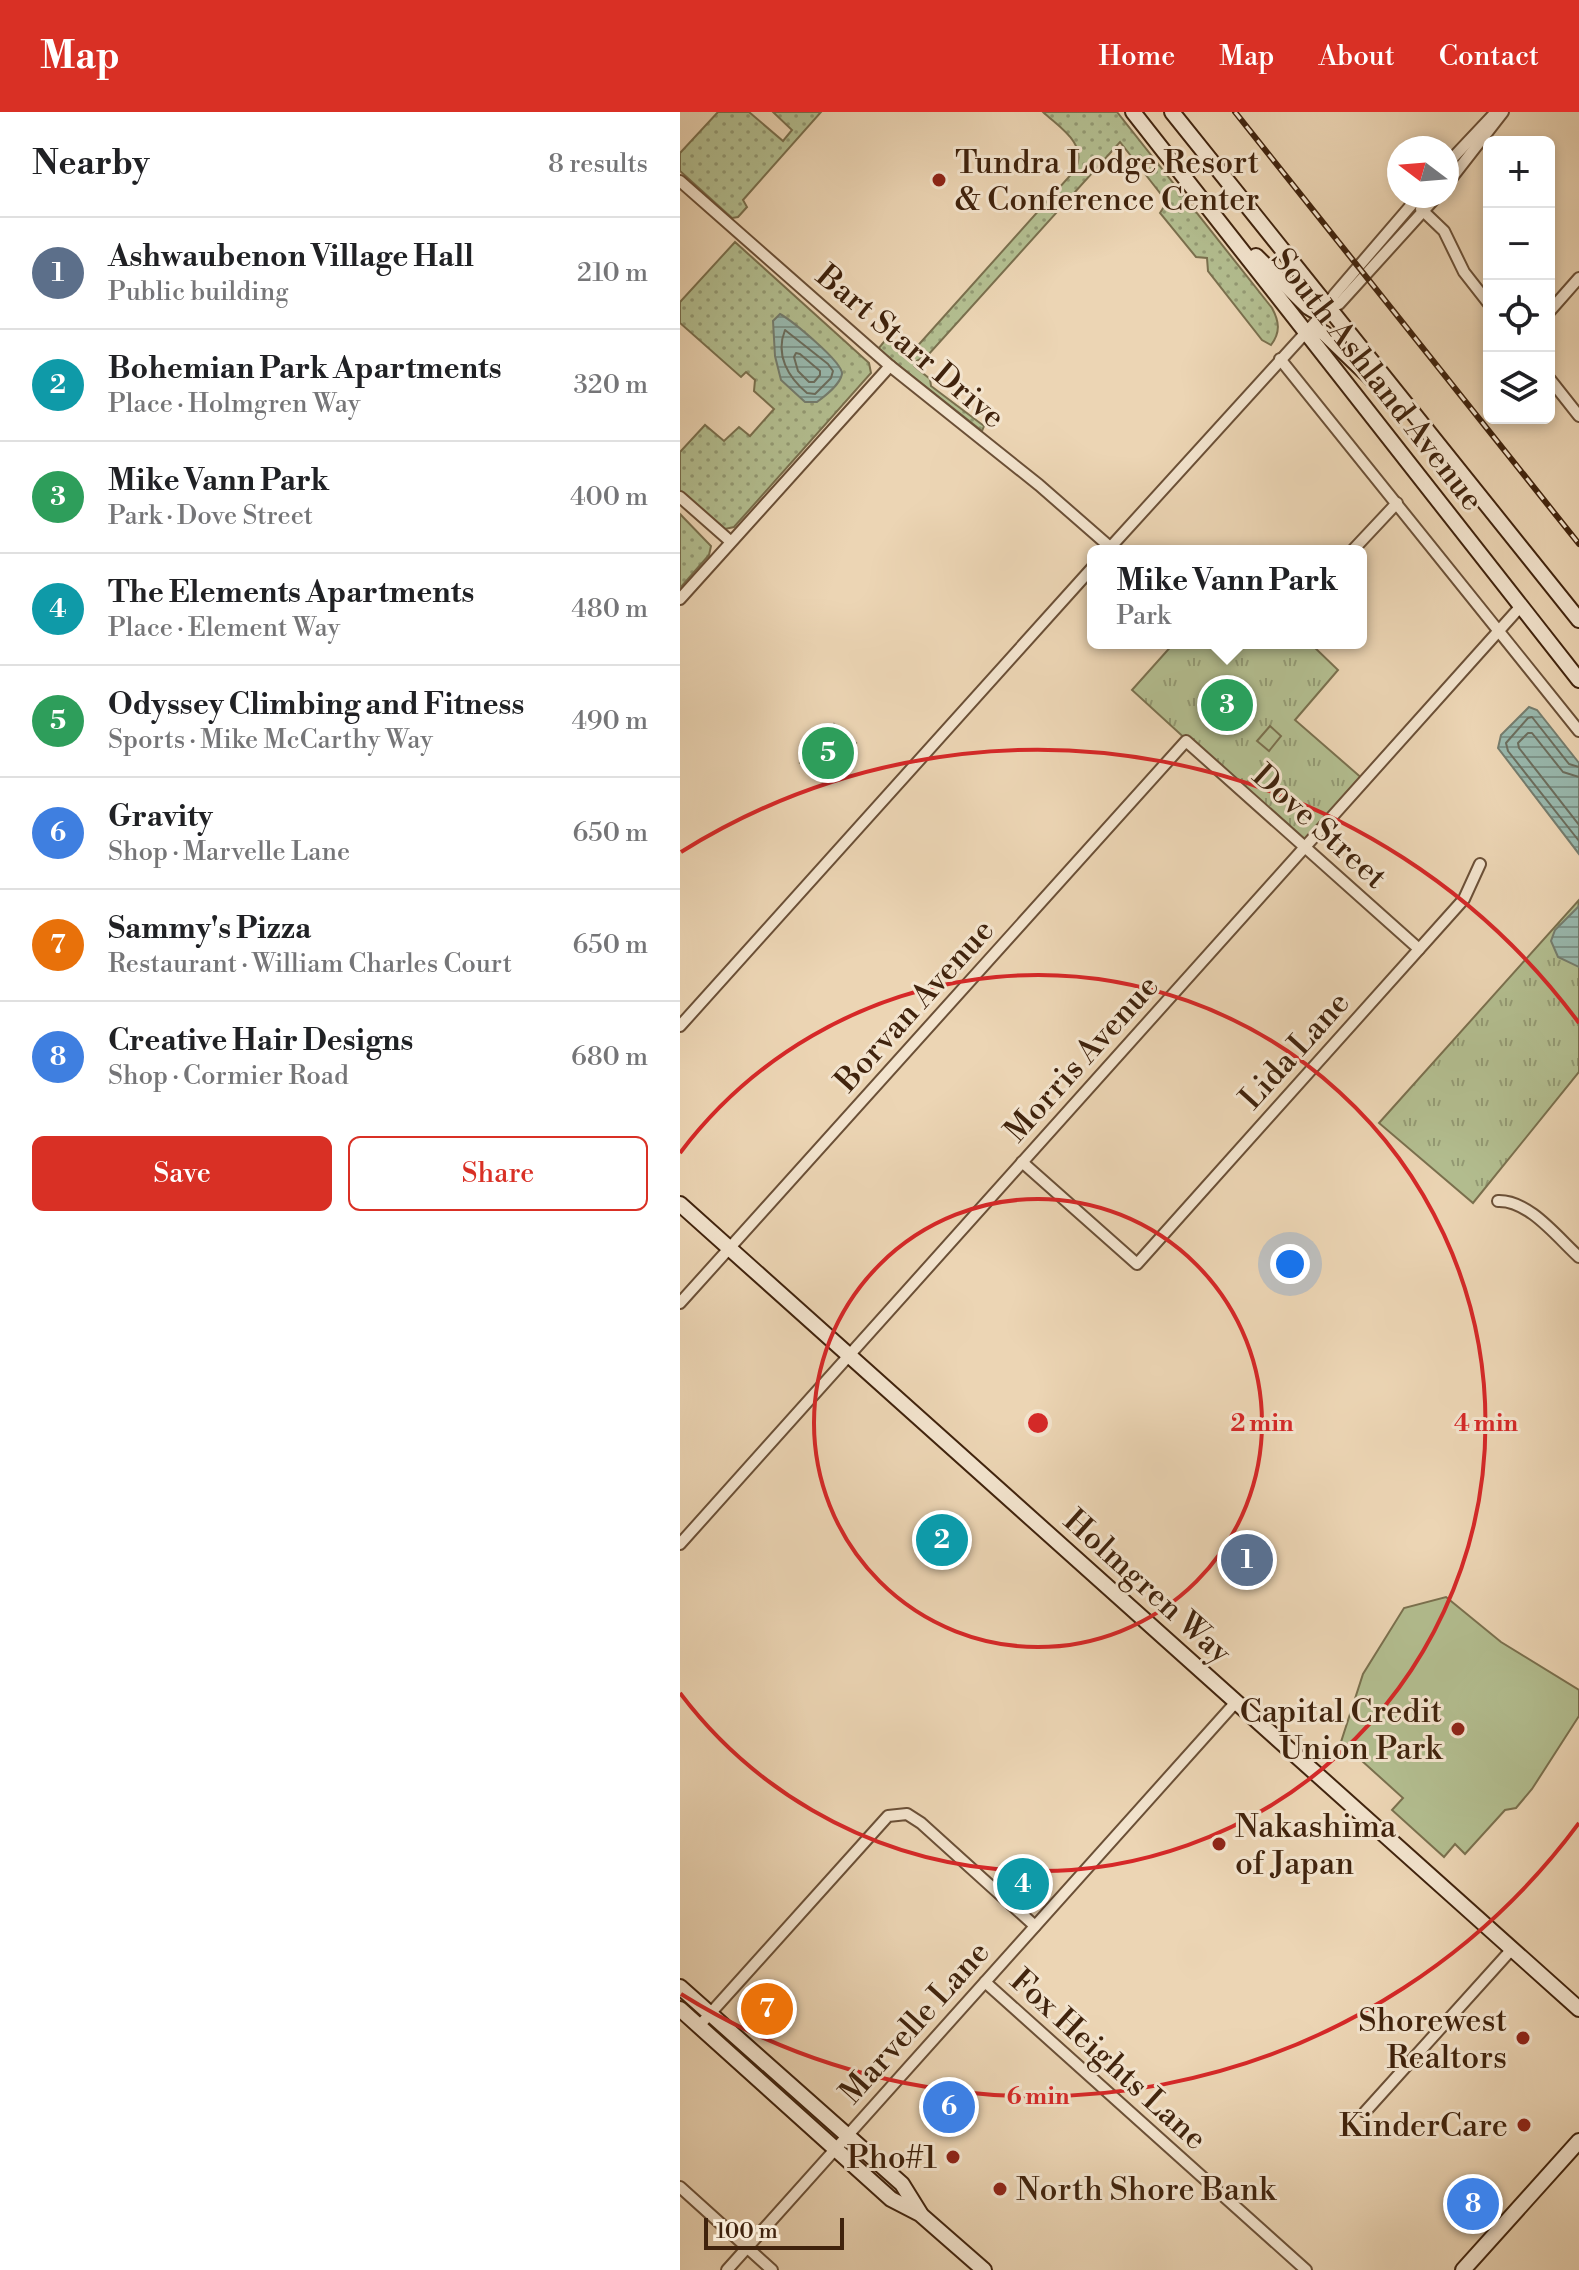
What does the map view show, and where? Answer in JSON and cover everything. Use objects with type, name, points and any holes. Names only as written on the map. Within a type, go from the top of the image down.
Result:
[{"type":"street","name":"South Ashland Avenue","points":[[1133,112],[1579,680]]},
{"type":"street","name":"South Ashland Avenue","points":[[1172,112],[1579,620]]},
{"type":"street","points":[[1459,151],[1496,112]]},
{"type":"street","points":[[1459,169],[1503,112]]},
{"type":"street","name":"Bart Starr Drive","points":[[680,181],[890,366],[1039,485],[1105,545]]},
{"type":"street","points":[[1113,545],[1329,307],[1339,288],[1409,208]]},
{"type":"street","points":[[1422,208],[1444,231],[1464,272],[1483,296]]},
{"type":"street","points":[[1213,214],[1313,310],[1339,304],[1427,208]]},
{"type":"street","points":[[1555,305],[1579,278]]},
{"type":"street","points":[[1305,331],[1314,329],[1324,333],[1434,436]]},
{"type":"street","points":[[1280,359],[1579,731]]},
{"type":"street","points":[[680,599],[890,366]]},
{"type":"street","points":[[1555,386],[1579,416]]},
{"type":"street","points":[[680,497],[730,541]]},
{"type":"street","points":[[1358,545],[1397,503]]},
{"type":"street","points":[[680,1026],[1087,574]]},
{"type":"street","name":"Morris Avenue","points":[[680,1544],[1521,606]]},
{"type":"street","name":"Dove Street","points":[[1186,741],[1419,949]]},
{"type":"street","name":"Borvan Avenue","points":[[680,1303],[1186,741]]},
{"type":"street","name":"Lida Lane","points":[[1022,1162],[1137,1264],[1464,899],[1480,864]]},
{"type":"street","points":[[1498,1201],[1507,1201],[1528,1211],[1579,1257]]},
{"type":"street","name":"Holmgren Way","points":[[680,1204],[1579,2009]]},
{"type":"street","name":"Marvelle Lane","points":[[727,2270],[1236,1702]]},
{"type":"street","points":[[699,2026],[888,1816],[907,1814],[921,1823],[1035,1926]]},
{"type":"street","points":[[1365,2112],[1512,1949]]},
{"type":"street","name":"Fox Heights Lane","points":[[985,1982],[1306,2270]]},
{"type":"street","points":[[680,1987],[902,2184],[920,2214]]},
{"type":"street","points":[[680,2009],[891,2199],[920,2214],[984,2270]]},
{"type":"street","points":[[1463,2270],[1579,2141]]},
{"type":"street","points":[[680,2187],[772,2270]]},
{"type":"green space","points":[[718,112],[749,112],[783,141],[792,130],[773,112],[821,112],[743,200],[747,207],[738,217],[732,218],[680,171],[680,153]]},
{"type":"green space","points":[[1043,112],[1117,112],[1272,308],[1278,326],[1271,345],[1262,340],[1208,271],[1207,258],[1196,257],[1160,213],[1167,202],[1120,142],[929,354],[915,362],[914,366],[930,379],[931,386],[984,426],[982,431],[878,349],[892,332],[894,334],[889,339],[901,350],[906,348],[913,351],[1076,169],[1078,151],[1075,144]]},
{"type":"green space","points":[[735,242],[869,363],[871,373],[734,527],[725,529],[680,491],[680,452],[705,425],[724,441],[739,427],[750,436],[774,409],[754,391],[755,380],[746,372],[741,377],[680,323],[680,302]]},
{"type":"green space","points":[[680,514],[711,546],[709,555],[680,588]]},
{"type":"green space","points":[[1169,649],[1316,649],[1338,670],[1295,720],[1364,780],[1304,847],[1132,690]]},
{"type":"green space","points":[[834,724],[856,743],[825,784],[800,763]]},
{"type":"green space","points":[[1270,726],[1281,736],[1269,751],[1257,741]]},
{"type":"green space","points":[[1579,900],[1579,1072],[1473,1203],[1379,1123]]},
{"type":"green space","name":"Capital Credit Union Park","points":[[1446,1597],[1501,1642],[1579,1690],[1579,1716],[1532,1789],[1516,1808],[1505,1810],[1465,1854],[1455,1844],[1444,1857],[1392,1810],[1403,1798],[1341,1742],[1363,1674],[1404,1608]]},
{"type":"water","points":[[780,314],[816,342],[840,368],[842,374],[838,382],[817,402],[805,402],[781,380],[775,356],[773,321]]},
{"type":"water","points":[[1529,707],[1537,710],[1579,763],[1579,854],[1498,748],[1501,735]]},
{"type":"water","points":[[1579,906],[1579,967],[1558,957],[1551,941],[1555,930]]},
{"type":"railway","points":[[1235,112],[1579,544]]},
{"type":"place","name":"Tundra Lodge Resort & Conference Center","points":[[939,180]]},
{"type":"place","name":"Mike Vann Park","points":[[1227,705]]},
{"type":"place","name":"Odyssey Climbing and Fitness","points":[[828,753]]},
{"type":"place","name":"Bohemian Park Apartments","points":[[942,1540]]},
{"type":"place","name":"Ashwaubenon Village Hall","points":[[1247,1560]]},
{"type":"place","name":"Capital Credit Union Park","points":[[1458,1729]]},
{"type":"place","name":"Nakashima of Japan","points":[[1219,1844]]},
{"type":"place","name":"The Elements Apartments","points":[[1023,1884]]},
{"type":"place","name":"Sammy's Pizza","points":[[767,2009]]},
{"type":"place","name":"Shorewest Realtors","points":[[1523,2038]]},
{"type":"place","name":"Gravity","points":[[949,2107]]},
{"type":"place","name":"KinderCare","points":[[1524,2125]]},
{"type":"place","name":"Pho#1","points":[[953,2157]]},
{"type":"place","name":"North Shore Bank","points":[[1000,2189]]},
{"type":"place","name":"Creative Hair Designs","points":[[1473,2204]]}]
